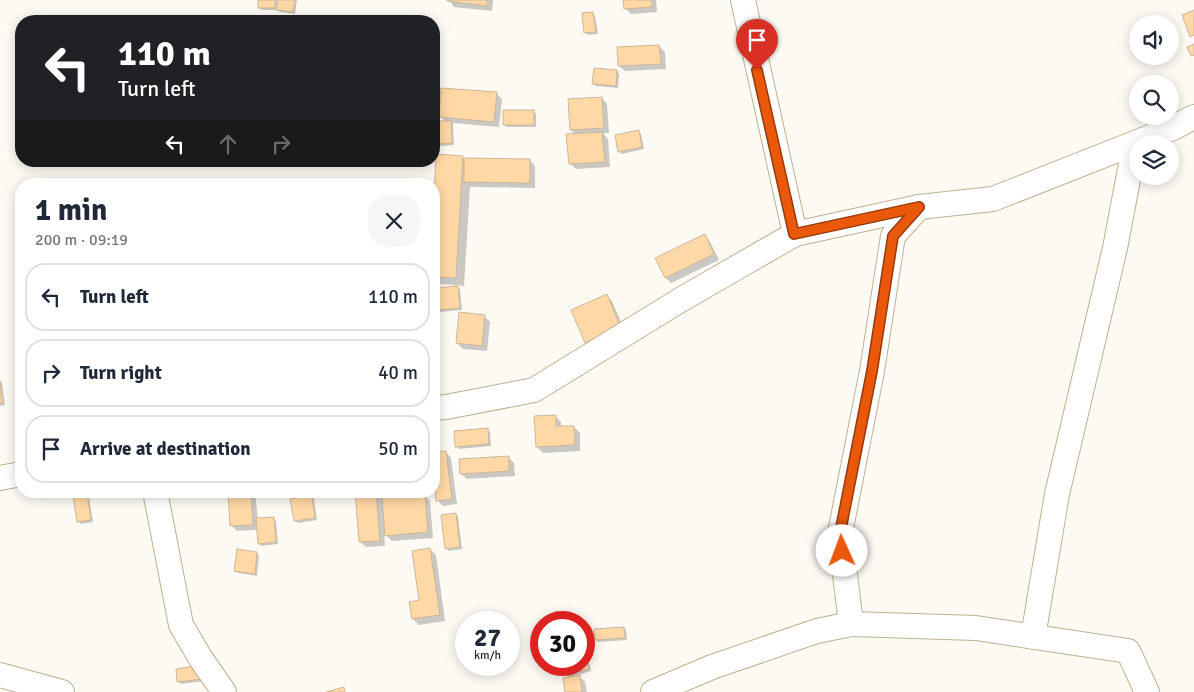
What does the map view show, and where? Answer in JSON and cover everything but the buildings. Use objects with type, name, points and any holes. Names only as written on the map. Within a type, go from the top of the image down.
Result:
[{"type":"street","points":[[743,0],[794,234]]},
{"type":"street","points":[[1156,135],[1194,116]]},
{"type":"street","points":[[440,408],[534,390],[682,299],[794,234],[919,207],[993,199],[1129,146]]},
{"type":"street","points":[[1033,637],[1057,494],[1115,248],[1129,178]]},
{"type":"street","points":[[851,624],[840,533],[872,371],[893,236],[919,207]]},
{"type":"street","points":[[0,478],[15,475]]},
{"type":"street","points":[[156,498],[181,625],[224,692]]},
{"type":"street","points":[[653,692],[712,667],[817,631],[851,624],[976,628],[1128,651],[1147,692]]},
{"type":"street","points":[[0,675],[62,692]]},
{"type":"route","points":[[757,70],[794,234],[919,207],[893,236],[872,371],[840,533],[842,551]]}]
